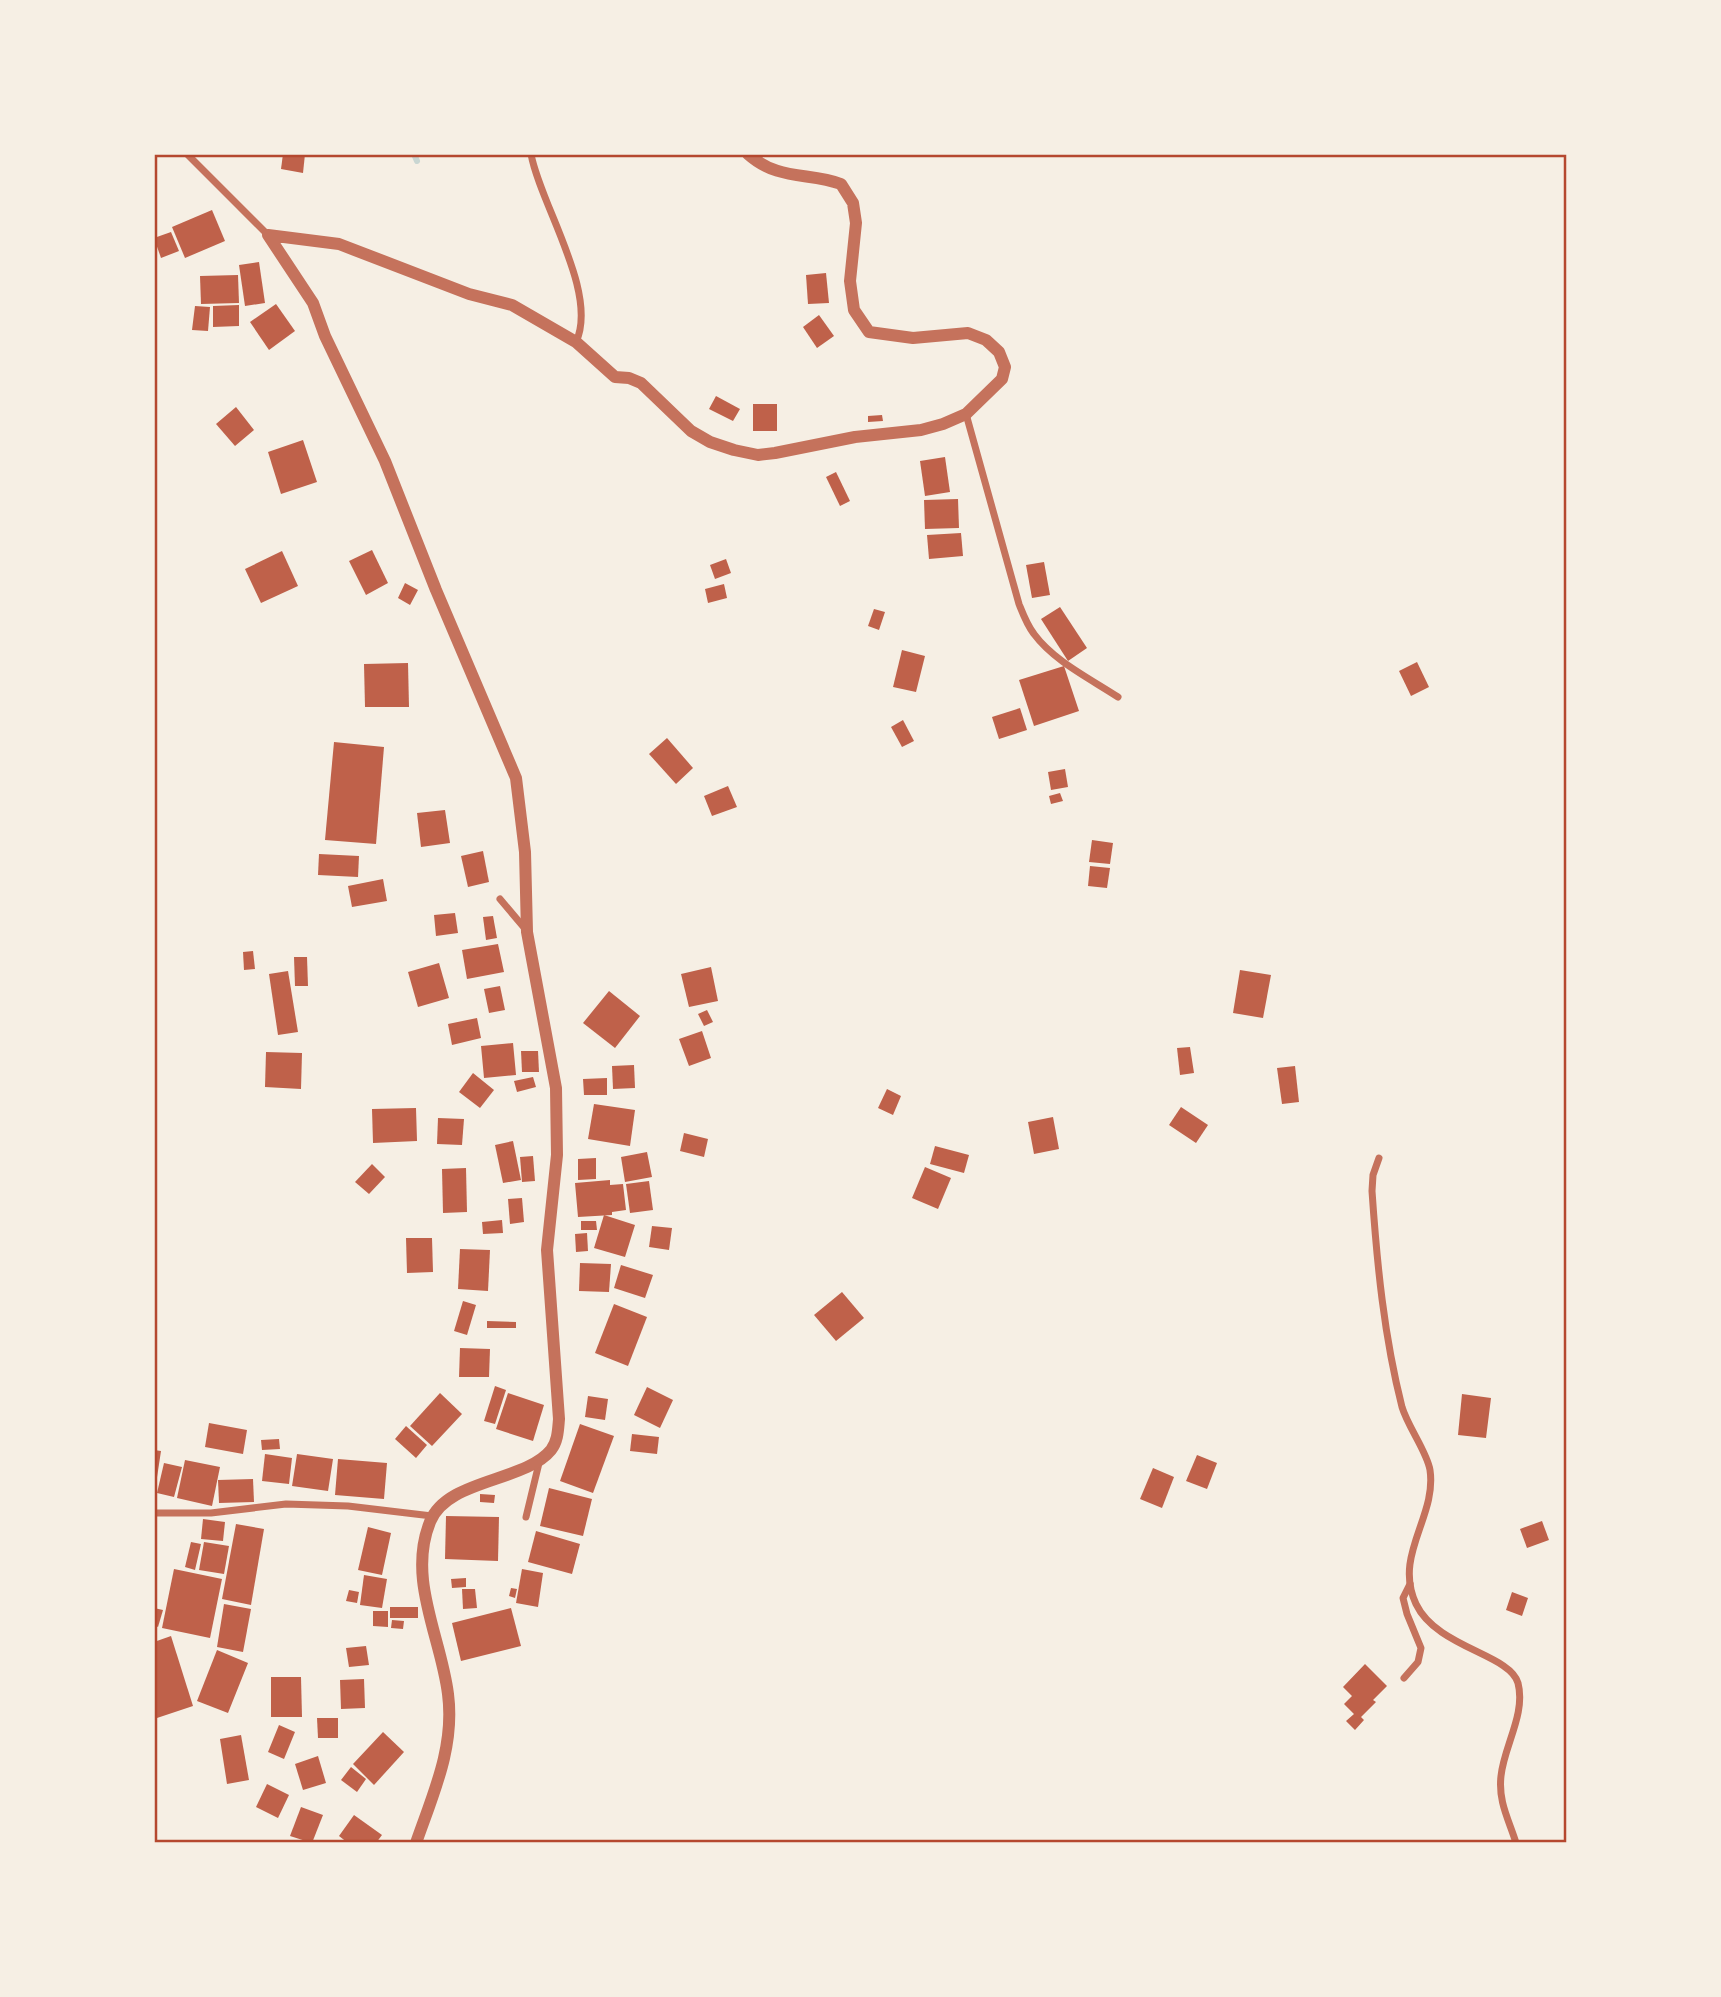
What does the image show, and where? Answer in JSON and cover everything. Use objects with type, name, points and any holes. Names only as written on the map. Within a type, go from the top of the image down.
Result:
[{"type":"street","points":[[187,154],[268,235],[313,303],[325,336],[385,461],[436,590],[516,778],[525,852],[527,932],[555,1088],[557,1154],[547,1250],[559,1419],[557,1437],[552,1449],[541,1459],[449,1499],[432,1516],[424,1548],[423,1584],[448,1694],[449,1734],[442,1771],[416,1843]]},
{"type":"street","points":[[531,154],[575,280],[580,309],[579,336],[576,342]]},
{"type":"street","points":[[268,235],[340,244],[469,294],[512,305],[576,342],[615,377],[629,378],[641,383],[691,431],[710,442],[758,454],[855,437],[921,430],[943,424],[966,414],[1002,379],[1004,367],[999,352],[986,340],[968,333],[913,338],[869,332],[854,310],[850,281],[856,223],[853,202],[841,184],[832,180],[785,173],[766,166],[748,154]]},
{"type":"street","points":[[966,414],[1019,604],[1032,631],[1045,647],[1061,660],[1118,697]]},
{"type":"street","points":[[500,899],[527,932]]},
{"type":"street","points":[[1379,1158],[1373,1175],[1372,1191],[1385,1332],[1403,1409],[1430,1470],[1427,1503],[1409,1562],[1410,1584],[1415,1602],[1427,1622],[1447,1638],[1505,1666],[1515,1675],[1519,1686],[1519,1705],[1501,1778],[1504,1815],[1516,1843]]},
{"type":"street","points":[[526,1517],[541,1459]]},
{"type":"street","points":[[154,1513],[211,1514],[286,1504],[358,1507],[432,1516]]},
{"type":"street","points":[[1404,1678],[1418,1662],[1421,1648],[1403,1598],[1410,1584]]},
{"type":"building","points":[[283,154],[305,154],[303,173],[281,169]]},
{"type":"building","points":[[212,210],[225,241],[185,258],[172,227]]},
{"type":"building","points":[[171,232],[179,251],[161,258],[154,238]]},
{"type":"building","points":[[259,262],[265,303],[245,306],[239,265]]},
{"type":"building","points":[[826,273],[829,303],[808,304],[806,275]]},
{"type":"building","points":[[238,275],[239,303],[201,304],[200,276]]},
{"type":"building","points":[[276,304],[295,331],[269,350],[250,322]]},
{"type":"building","points":[[239,305],[239,326],[213,327],[213,306]]},
{"type":"building","points":[[195,306],[210,307],[208,331],[192,330]]},
{"type":"building","points":[[819,315],[834,336],[817,348],[803,327]]},
{"type":"building","points":[[716,396],[740,409],[733,421],[709,409]]},
{"type":"building","points":[[753,404],[777,404],[777,431],[753,431]]},
{"type":"building","points":[[236,407],[254,430],[235,446],[216,424]]},
{"type":"building","points":[[882,415],[883,421],[868,422],[868,416]]},
{"type":"building","points":[[303,440],[317,482],[281,494],[268,452]]},
{"type":"building","points":[[945,457],[950,492],[925,496],[920,461]]},
{"type":"building","points":[[836,472],[850,501],[840,506],[826,477]]},
{"type":"building","points":[[958,499],[959,528],[925,529],[924,500]]},
{"type":"building","points":[[961,533],[963,556],[929,559],[927,535]]},
{"type":"building","points":[[372,550],[388,583],[366,595],[349,561]]},
{"type":"building","points":[[282,551],[298,586],[261,603],[245,569]]},
{"type":"building","points":[[726,559],[731,573],[715,579],[710,565]]},
{"type":"building","points":[[1044,562],[1050,595],[1032,598],[1026,565]]},
{"type":"building","points":[[405,583],[418,590],[410,605],[398,598]]},
{"type":"building","points":[[724,584],[727,598],[708,603],[705,589]]},
{"type":"building","points":[[1060,607],[1087,648],[1068,661],[1041,619]]},
{"type":"building","points":[[874,609],[885,612],[879,630],[868,626]]},
{"type":"building","points":[[902,650],[925,656],[916,692],[893,687]]},
{"type":"building","points":[[1417,662],[1429,687],[1411,696],[1399,671]]},
{"type":"building","points":[[408,663],[409,707],[365,707],[364,664]]},
{"type":"building","points":[[1064,666],[1079,711],[1034,726],[1019,680]]},
{"type":"building","points":[[1020,708],[1027,730],[999,739],[992,717]]},
{"type":"building","points":[[903,720],[914,741],[902,747],[891,727]]},
{"type":"building","points":[[667,738],[693,768],[676,784],[649,754]]},
{"type":"building","points":[[334,742],[384,747],[376,844],[325,840]]},
{"type":"building","points":[[1065,769],[1068,787],[1051,790],[1048,772]]},
{"type":"building","points":[[728,786],[737,807],[712,816],[704,796]]},
{"type":"building","points":[[1060,793],[1063,801],[1051,804],[1049,796]]},
{"type":"building","points":[[445,810],[450,843],[421,847],[417,813]]},
{"type":"building","points":[[1092,840],[1113,843],[1110,864],[1089,862]]},
{"type":"building","points":[[483,851],[489,882],[468,887],[461,856]]},
{"type":"building","points":[[319,854],[359,856],[358,877],[318,875]]},
{"type":"building","points":[[1090,866],[1110,868],[1107,888],[1088,886]]},
{"type":"building","points":[[383,879],[387,901],[352,907],[348,886]]},
{"type":"building","points":[[455,913],[458,933],[436,936],[434,915]]},
{"type":"building","points":[[493,916],[497,938],[486,940],[483,917]]},
{"type":"building","points":[[498,944],[504,972],[467,979],[462,950]]},
{"type":"building","points":[[253,951],[255,969],[244,970],[243,952]]},
{"type":"building","points":[[294,957],[307,957],[308,986],[295,986]]},
{"type":"building","points":[[439,963],[449,998],[418,1007],[408,972]]},
{"type":"building","points":[[711,967],[718,1001],[689,1007],[681,974]]},
{"type":"building","points":[[1240,970],[1271,975],[1263,1018],[1233,1013]]},
{"type":"building","points":[[288,971],[298,1032],[278,1035],[269,974]]},
{"type":"building","points":[[500,986],[505,1010],[489,1013],[484,989]]},
{"type":"building","points":[[609,991],[640,1016],[615,1048],[583,1023]]},
{"type":"building","points":[[707,1010],[713,1022],[704,1026],[698,1014]]},
{"type":"building","points":[[477,1018],[481,1038],[452,1045],[448,1024]]},
{"type":"building","points":[[702,1031],[711,1058],[689,1066],[679,1039]]},
{"type":"building","points":[[513,1043],[516,1075],[484,1078],[481,1046]]},
{"type":"building","points":[[1190,1047],[1194,1073],[1180,1075],[1177,1048]]},
{"type":"building","points":[[521,1051],[538,1051],[539,1072],[522,1072]]},
{"type":"building","points":[[266,1052],[302,1053],[301,1089],[265,1087]]},
{"type":"building","points":[[634,1065],[635,1088],[613,1089],[612,1066]]},
{"type":"building","points":[[1295,1066],[1299,1102],[1282,1104],[1277,1068]]},
{"type":"building","points":[[473,1073],[494,1090],[480,1108],[459,1092]]},
{"type":"building","points":[[533,1077],[536,1087],[517,1092],[514,1081]]},
{"type":"building","points":[[607,1078],[607,1095],[584,1095],[583,1079]]},
{"type":"building","points":[[887,1089],[901,1096],[893,1115],[878,1108]]},
{"type":"building","points":[[594,1104],[635,1110],[630,1146],[588,1139]]},
{"type":"building","points":[[1181,1107],[1208,1125],[1196,1143],[1169,1125]]},
{"type":"building","points":[[416,1108],[417,1141],[373,1143],[372,1109]]},
{"type":"building","points":[[1053,1117],[1059,1149],[1034,1154],[1028,1122]]},
{"type":"building","points":[[438,1118],[464,1119],[462,1145],[437,1144]]},
{"type":"building","points":[[684,1133],[708,1139],[704,1157],[680,1151]]},
{"type":"building","points":[[513,1141],[521,1180],[503,1183],[495,1145]]},
{"type":"building","points":[[935,1146],[969,1155],[964,1173],[930,1164]]},
{"type":"building","points":[[647,1152],[652,1177],[625,1182],[621,1157]]},
{"type":"building","points":[[533,1156],[535,1181],[522,1182],[520,1157]]},
{"type":"building","points":[[596,1158],[596,1179],[578,1180],[578,1159]]},
{"type":"building","points":[[372,1164],[385,1177],[369,1194],[355,1182]]},
{"type":"building","points":[[925,1167],[951,1178],[938,1209],[912,1198]]},
{"type":"building","points":[[466,1168],[467,1212],[443,1213],[442,1169]]},
{"type":"building","points":[[610,1180],[610,1185],[623,1184],[626,1210],[612,1212],[612,1215],[578,1217],[575,1183]]},
{"type":"building","points":[[649,1181],[653,1210],[630,1213],[626,1184]]},
{"type":"building","points":[[522,1198],[524,1222],[510,1224],[508,1199]]},
{"type":"building","points":[[604,1215],[635,1225],[625,1257],[594,1248]]},
{"type":"building","points":[[502,1220],[503,1233],[483,1234],[482,1222]]},
{"type":"building","points":[[581,1221],[596,1221],[597,1230],[581,1230]]},
{"type":"building","points":[[652,1226],[672,1228],[669,1250],[649,1247]]},
{"type":"building","points":[[587,1233],[588,1251],[576,1252],[575,1234]]},
{"type":"building","points":[[406,1238],[432,1238],[433,1272],[407,1273]]},
{"type":"building","points":[[460,1249],[490,1250],[488,1291],[458,1289]]},
{"type":"building","points":[[580,1263],[611,1264],[609,1292],[579,1291]]},
{"type":"building","points":[[621,1265],[653,1275],[645,1298],[614,1288]]},
{"type":"building","points":[[842,1292],[864,1318],[836,1341],[814,1315]]},
{"type":"building","points":[[463,1301],[476,1305],[467,1335],[454,1331]]},
{"type":"building","points":[[614,1304],[647,1317],[628,1366],[595,1353]]},
{"type":"building","points":[[487,1321],[516,1322],[516,1328],[487,1328]]},
{"type":"building","points":[[460,1348],[490,1349],[489,1377],[459,1377]]},
{"type":"building","points":[[495,1386],[506,1390],[495,1424],[484,1421]]},
{"type":"building","points":[[647,1387],[673,1400],[660,1428],[634,1415]]},
{"type":"building","points":[[440,1393],[462,1414],[432,1446],[410,1426]]},
{"type":"building","points":[[508,1393],[544,1405],[533,1441],[496,1429]]},
{"type":"building","points":[[1462,1394],[1491,1398],[1486,1438],[1458,1435]]},
{"type":"building","points":[[588,1396],[608,1399],[605,1420],[585,1417]]},
{"type":"building","points":[[209,1423],[247,1430],[243,1454],[205,1447]]},
{"type":"building","points":[[580,1424],[614,1436],[593,1493],[560,1481]]},
{"type":"building","points":[[406,1426],[427,1445],[416,1458],[395,1439]]},
{"type":"building","points":[[632,1434],[659,1437],[657,1454],[630,1451]]},
{"type":"building","points":[[279,1439],[280,1449],[262,1450],[261,1440]]},
{"type":"building","points":[[154,1450],[161,1451],[156,1484],[154,1483]]},
{"type":"building","points":[[265,1454],[292,1458],[289,1484],[262,1481]]},
{"type":"building","points":[[297,1454],[333,1459],[328,1491],[292,1486]]},
{"type":"building","points":[[1197,1455],[1217,1463],[1207,1489],[1186,1481]]},
{"type":"building","points":[[338,1459],[387,1463],[384,1499],[335,1495]]},
{"type":"building","points":[[185,1460],[220,1467],[212,1506],[177,1498]]},
{"type":"building","points":[[164,1463],[182,1467],[174,1497],[157,1493]]},
{"type":"building","points":[[1153,1468],[1174,1477],[1162,1508],[1140,1499]]},
{"type":"building","points":[[253,1479],[254,1502],[219,1503],[218,1480]]},
{"type":"building","points":[[549,1488],[592,1499],[583,1536],[540,1526]]},
{"type":"building","points":[[480,1494],[495,1495],[494,1503],[480,1502]]},
{"type":"building","points":[[446,1516],[499,1517],[498,1561],[445,1559]]},
{"type":"building","points":[[203,1519],[225,1522],[223,1541],[201,1539]]},
{"type":"building","points":[[1542,1521],[1549,1540],[1527,1548],[1520,1529]]},
{"type":"building","points":[[236,1524],[264,1529],[251,1605],[222,1599]]},
{"type":"building","points":[[368,1527],[391,1533],[382,1575],[358,1570]]},
{"type":"building","points":[[536,1531],[580,1544],[572,1574],[528,1562]]},
{"type":"building","points":[[191,1542],[201,1544],[195,1570],[185,1567]]},
{"type":"building","points":[[204,1542],[229,1546],[224,1574],[199,1570]]},
{"type":"building","points":[[174,1569],[222,1579],[210,1638],[162,1628]]},
{"type":"building","points":[[522,1569],[543,1573],[538,1607],[516,1603]]},
{"type":"building","points":[[364,1575],[387,1579],[382,1608],[360,1605]]},
{"type":"building","points":[[466,1578],[466,1587],[452,1588],[451,1579]]},
{"type":"building","points":[[511,1588],[517,1589],[515,1598],[509,1596]]},
{"type":"building","points":[[462,1589],[475,1589],[477,1608],[463,1609]]},
{"type":"building","points":[[349,1590],[359,1592],[357,1603],[346,1601]]},
{"type":"building","points":[[1512,1592],[1528,1598],[1522,1616],[1506,1610]]},
{"type":"building","points":[[224,1604],[251,1609],[243,1652],[217,1647]]},
{"type":"building","points":[[390,1607],[418,1607],[418,1618],[390,1618]]},
{"type":"building","points":[[154,1608],[163,1610],[158,1627],[154,1625]]},
{"type":"building","points":[[511,1608],[521,1646],[461,1661],[452,1623]]},
{"type":"building","points":[[373,1611],[388,1611],[388,1627],[373,1626]]},
{"type":"building","points":[[392,1620],[404,1621],[403,1629],[391,1628]]},
{"type":"building","points":[[171,1636],[193,1706],[154,1719],[154,1642]]},
{"type":"building","points":[[366,1646],[369,1665],[349,1667],[346,1648]]},
{"type":"building","points":[[217,1650],[248,1663],[228,1713],[197,1701]]},
{"type":"building","points":[[1365,1664],[1387,1686],[1373,1700],[1376,1702],[1361,1717],[1364,1720],[1355,1730],[1346,1721],[1354,1714],[1344,1704],[1352,1696],[1343,1687]]},
{"type":"building","points":[[271,1677],[301,1677],[302,1717],[271,1717]]},
{"type":"building","points":[[364,1679],[365,1708],[341,1709],[340,1680]]},
{"type":"building","points":[[317,1718],[338,1718],[338,1738],[318,1738]]},
{"type":"building","points":[[279,1725],[295,1732],[284,1759],[268,1752]]},
{"type":"building","points":[[383,1732],[404,1752],[374,1785],[353,1764]]},
{"type":"building","points":[[241,1735],[249,1780],[227,1784],[220,1739]]},
{"type":"building","points":[[318,1756],[326,1783],[303,1790],[295,1764]]},
{"type":"building","points":[[351,1767],[366,1779],[357,1792],[341,1780]]},
{"type":"building","points":[[267,1784],[289,1795],[278,1818],[256,1807]]},
{"type":"building","points":[[301,1807],[323,1815],[312,1843],[290,1836]]},
{"type":"building","points":[[354,1815],[382,1835],[376,1843],[348,1843],[339,1836]]},
{"type":"waterway","points":[[414,154],[417,161]]}]
